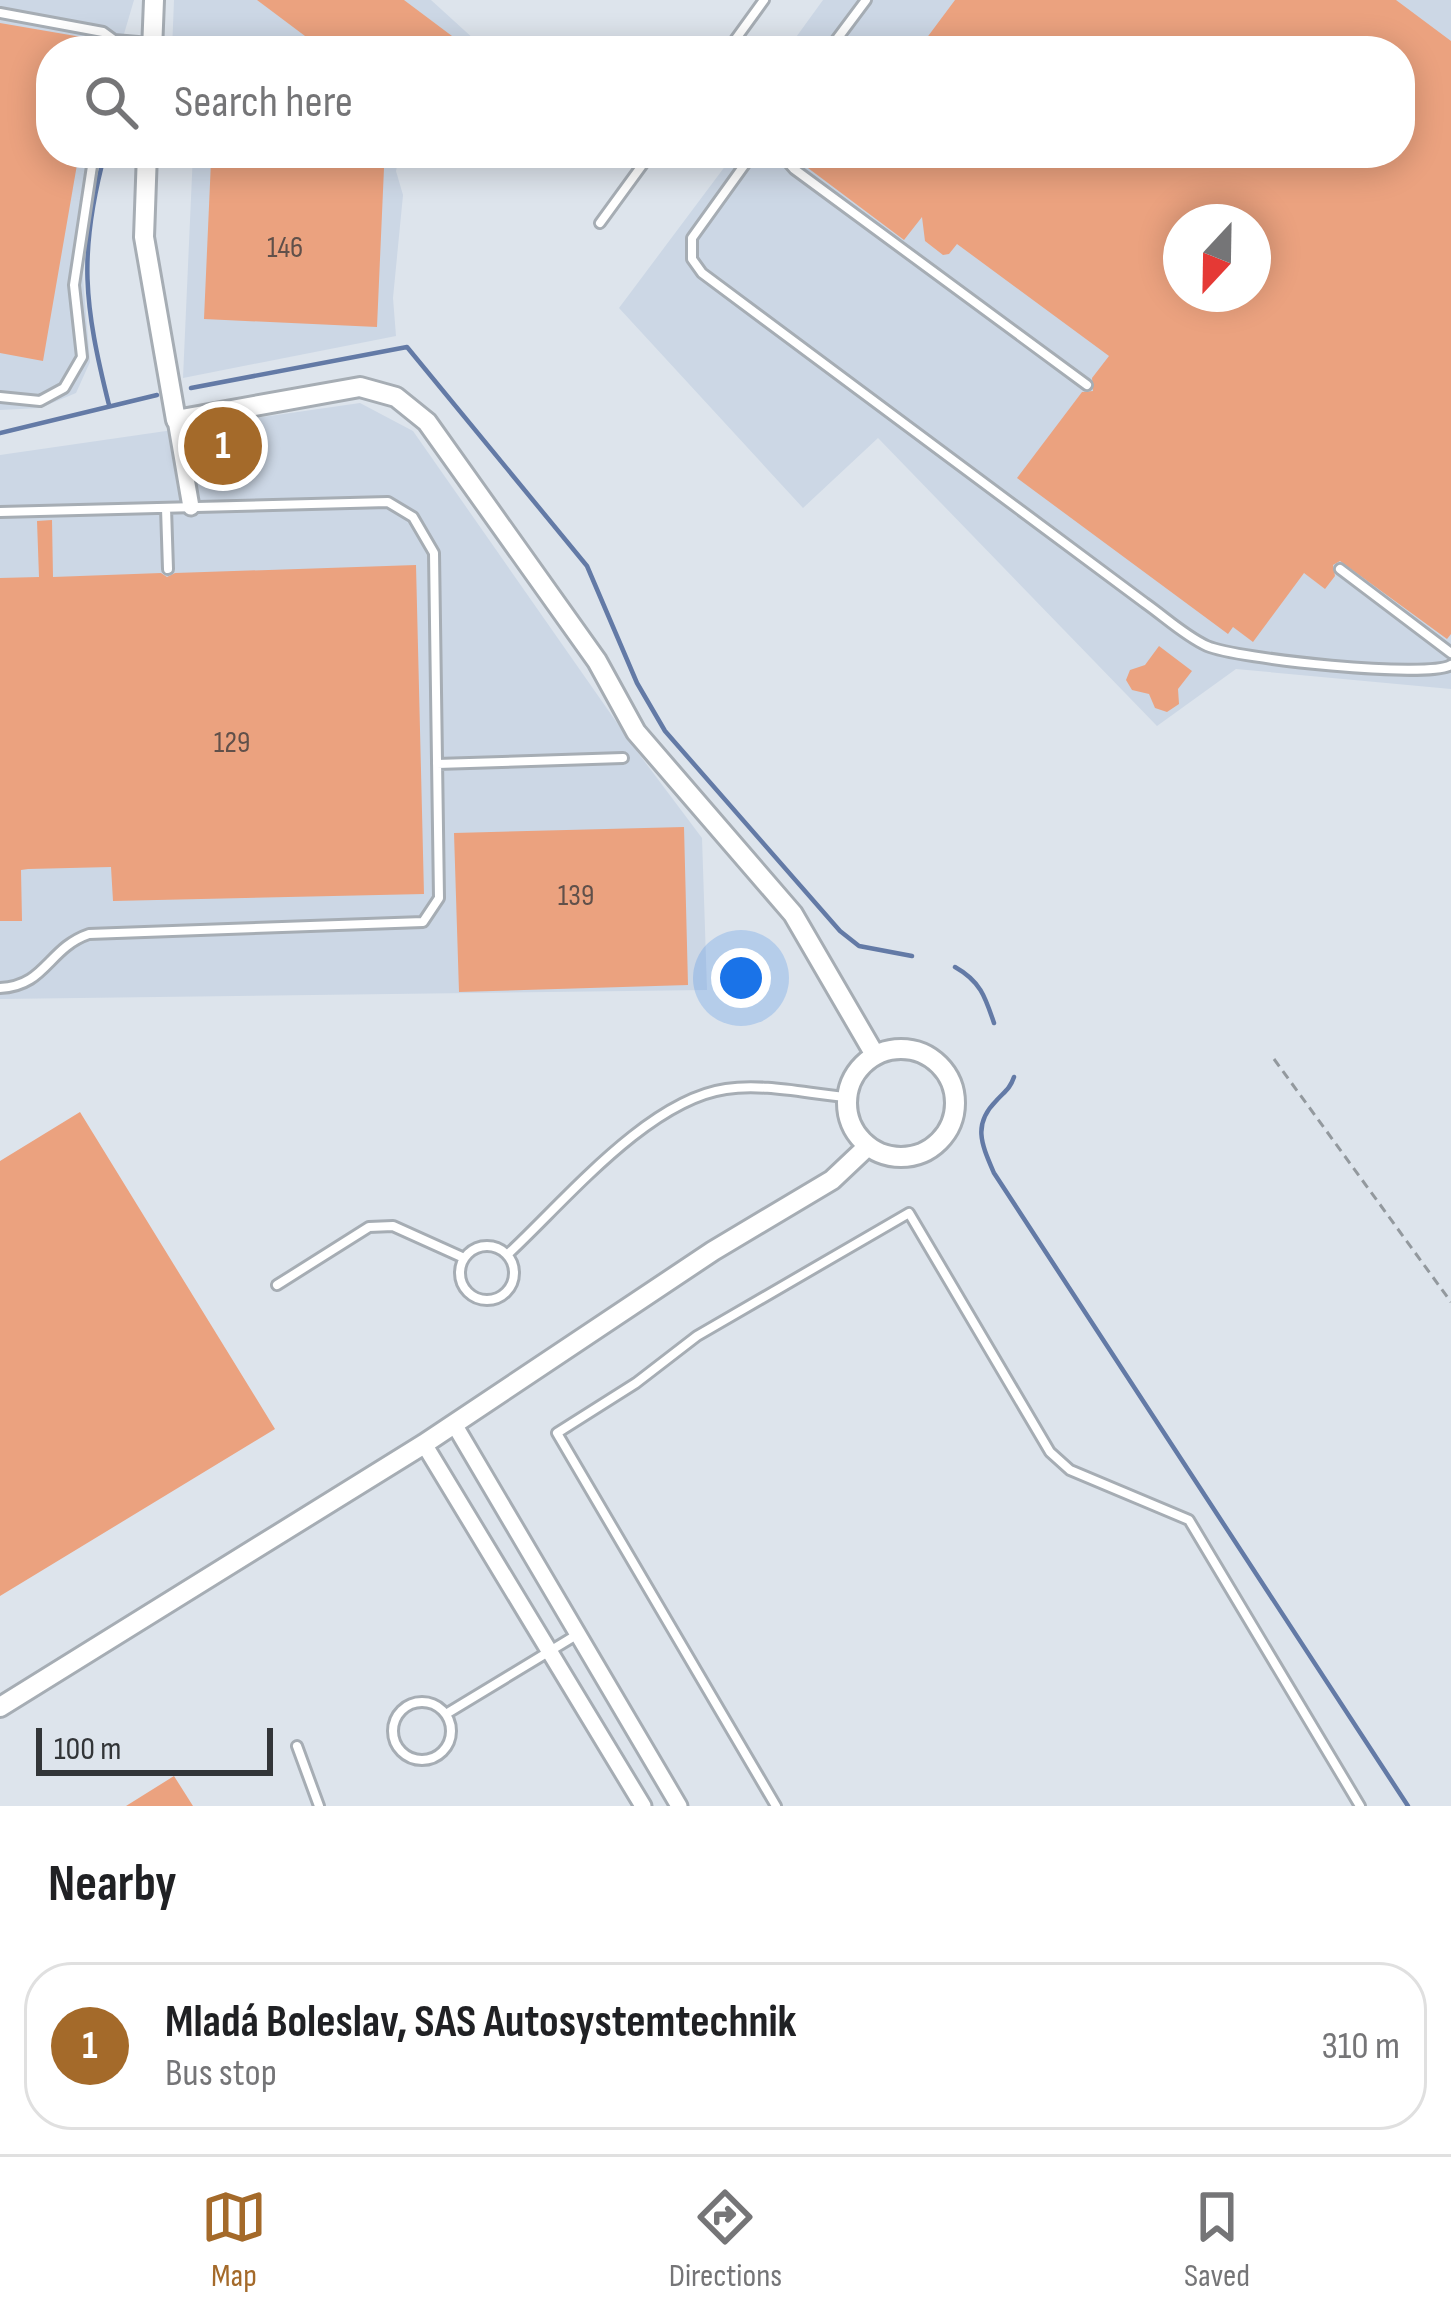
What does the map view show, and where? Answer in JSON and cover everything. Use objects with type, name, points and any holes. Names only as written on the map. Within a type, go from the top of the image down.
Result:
[{"type":"street","points":[[152,36],[154,0]]},
{"type":"street","points":[[147,168],[144,236],[191,507]]},
{"type":"street","points":[[176,420],[360,387],[396,397],[427,422],[597,661],[636,732],[794,914],[875,1055]]},
{"type":"street","points":[[899,1049],[930,1057],[944,1070],[955,1104],[952,1121],[930,1149],[898,1157],[868,1146],[855,1132],[848,1116],[851,1081],[875,1055],[899,1049]]},
{"type":"street","points":[[0,1707],[424,1444],[713,1251],[832,1180],[868,1146]]},
{"type":"street","points":[[454,1424],[680,1806]]},
{"type":"street","points":[[424,1444],[643,1806]]},
{"type":"lane","points":[[738,36],[764,0]]},
{"type":"lane","points":[[839,36],[866,0]]},
{"type":"lane","points":[[0,13],[108,36]]},
{"type":"lane","points":[[0,397],[40,401],[64,388],[82,357],[74,285],[92,168]]},
{"type":"lane","points":[[600,223],[640,168]]},
{"type":"lane","points":[[742,168],[692,238],[692,259],[702,273],[1145,603],[1205,645],[1234,654],[1401,671],[1441,671],[1451,665]]},
{"type":"lane","points":[[793,168],[1087,385]]},
{"type":"lane","points":[[0,512],[388,502],[412,517],[434,553],[439,898],[423,922],[89,934],[68,941],[38,977],[0,988]]},
{"type":"lane","points":[[166,508],[168,569]]},
{"type":"lane","points":[[1340,569],[1451,653]]},
{"type":"lane","points":[[437,764],[623,758]]},
{"type":"lane","points":[[508,1254],[645,1125],[676,1104],[731,1088],[847,1097]]},
{"type":"lane","points":[[776,1806],[557,1432],[636,1383],[697,1336],[909,1213],[1050,1452],[1070,1470],[1189,1520],[1360,1806]]},
{"type":"lane","points":[[277,1285],[369,1227],[393,1226],[464,1258]]},
{"type":"lane","points":[[483,1246],[501,1249],[514,1270],[510,1288],[488,1300],[479,1299],[464,1288],[460,1270],[464,1258],[483,1246]]},
{"type":"lane","points":[[446,1714],[578,1634]]},
{"type":"lane","points":[[431,1703],[446,1714],[451,1732],[445,1750],[437,1756],[418,1760],[395,1744],[393,1725],[403,1708],[431,1703]]},
{"type":"lane","points":[[298,1746],[319,1806]]},
{"type":"path","points":[[1274,1059],[1451,1302]]},
{"type":"shaded area","points":[[0,0],[134,0],[123,36],[36,36],[36,168],[98,168],[82,266],[90,362],[76,393],[40,408],[0,410]]},
{"type":"shaded area","points":[[174,0],[431,0],[471,36],[173,36]]},
{"type":"shaded area","points":[[823,0],[1451,0],[1451,689],[1236,669],[1157,726],[878,438],[803,508],[619,308],[724,168],[1415,168],[1415,36],[797,36]]},
{"type":"shaded area","points":[[192,168],[397,168],[403,195],[393,298],[396,336],[183,378]]},
{"type":"shaded area","points":[[360,403],[413,431],[702,838],[707,990],[0,999],[0,455]]},
{"type":"building","points":[[257,0],[404,0],[452,36],[305,36]]},
{"type":"building","points":[[955,0],[1396,0],[1451,41],[1451,634],[1447,639],[1340,561],[1333,565],[1335,576],[1325,589],[1304,573],[1253,642],[1233,627],[1228,634],[1017,478],[1082,392],[1093,391],[1092,378],[1109,356],[957,244],[943,255],[925,241],[922,217],[904,240],[808,168],[1415,168],[1415,36],[928,36]]},
{"type":"building","points":[[0,23],[76,36],[36,36],[36,168],[76,168],[43,361],[0,353]]},
{"type":"building","points":[[211,168],[384,168],[377,327],[204,319]]},
{"type":"building","points":[[52,520],[53,577],[161,573],[167,577],[175,573],[416,565],[424,894],[113,901],[111,867],[28,869],[21,870],[22,921],[0,921],[0,578],[39,577],[37,521]]},
{"type":"building","points":[[1159,646],[1192,671],[1178,689],[1179,704],[1167,712],[1155,708],[1149,694],[1132,690],[1126,680],[1130,670],[1145,665]]},
{"type":"building","points":[[684,827],[688,985],[459,992],[454,833]]},
{"type":"building","points":[[80,1112],[275,1429],[0,1596],[0,1161]]},
{"type":"building","points":[[174,1776],[193,1806],[126,1806]]},
{"type":"waterway","points":[[101,168],[91,220],[88,279],[94,338],[109,405]]},
{"type":"waterway","points":[[191,388],[407,347],[587,566],[637,683],[665,731],[840,931],[859,946],[912,956]]},
{"type":"waterway","points":[[0,433],[157,395]]},
{"type":"waterway","points":[[955,967],[980,990],[994,1023]]},
{"type":"waterway","points":[[1014,1077],[982,1127],[994,1173],[1408,1806]]},
{"type":"place","name":"Mladá Boleslav, SAS Autosystemtechnik","points":[[223,446]]}]
